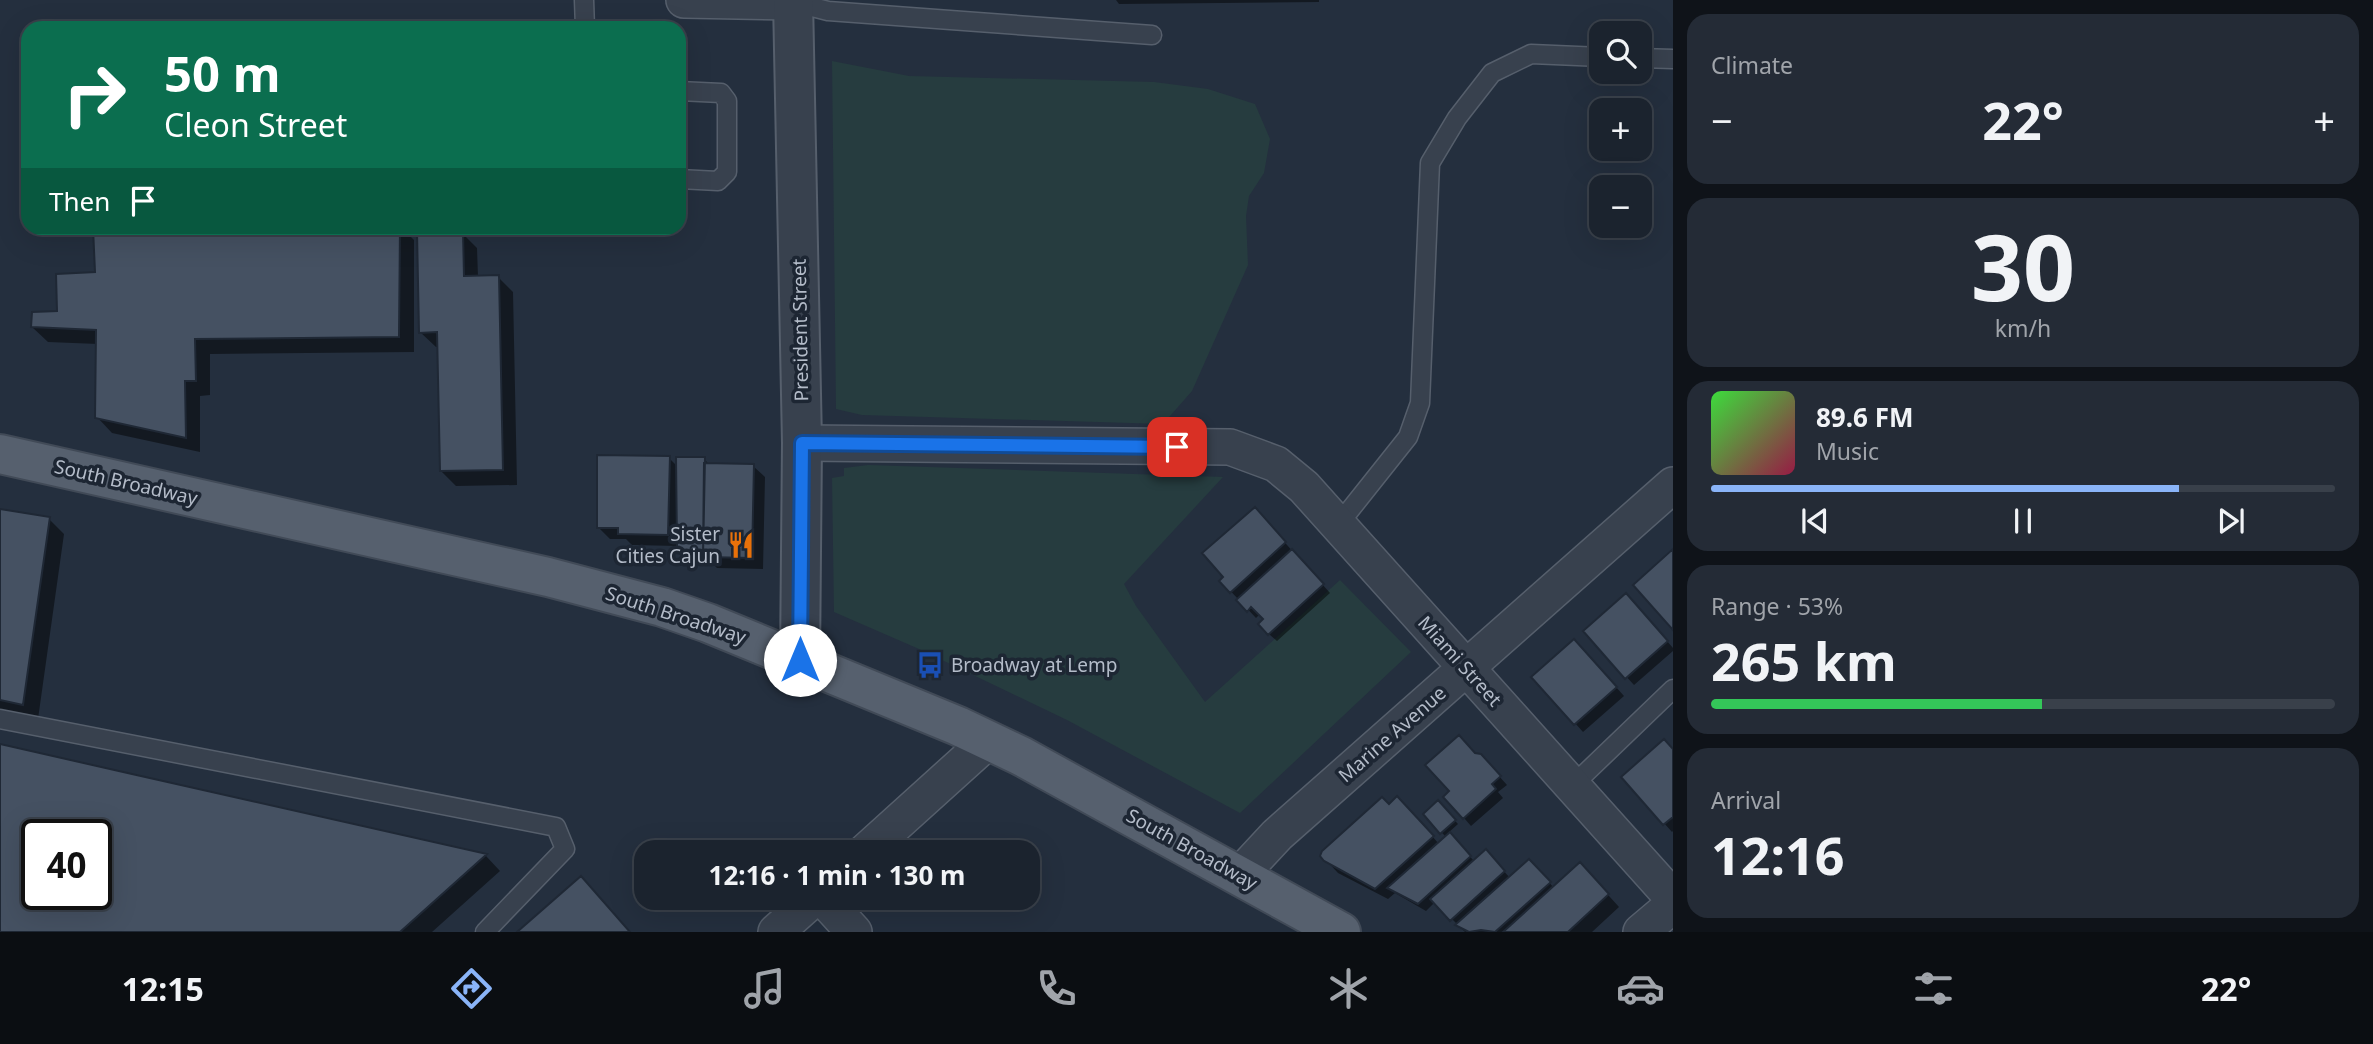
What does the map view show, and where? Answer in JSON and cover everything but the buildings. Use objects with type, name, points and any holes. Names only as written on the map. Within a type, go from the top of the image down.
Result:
[{"type":"main road","name":"South Broadway","points":[[0,454],[608,592],[708,622],[989,740],[1341,932]]},
{"type":"street","points":[[684,0],[793,1]]},
{"type":"street","name":"President Street","points":[[793,1],[802,443],[800,660]]},
{"type":"street","name":"Miami Street","points":[[802,443],[1230,447],[1276,464],[1304,486],[1673,898]]},
{"type":"street","name":"Marine Avenue","points":[[1244,877],[1251,863],[1277,835],[1673,485]]},
{"type":"street","points":[[878,840],[989,740]]},
{"type":"street","points":[[1641,932],[1673,905]]},
{"type":"street","points":[[776,932],[801,910]]},
{"type":"street","points":[[834,910],[854,932]]},
{"type":"lane","points":[[584,0],[585,21]]},
{"type":"lane","points":[[793,1],[828,11],[1152,36]]},
{"type":"lane","points":[[1338,525],[1408,437],[1420,403],[1430,163],[1457,118],[1492,73],[1531,54],[1589,56]]},
{"type":"lane","points":[[1652,58],[1673,59]]},
{"type":"lane","points":[[686,91],[721,93],[727,102],[727,172],[718,181],[686,179]]},
{"type":"lane","points":[[1572,786],[1673,689]]},
{"type":"lane","points":[[0,719],[555,827],[565,849],[485,932]]},
{"type":"green space","points":[[832,61],[909,76],[1154,82],[1208,89],[1255,104],[1270,139],[1264,173],[1249,196],[1246,216],[1248,265],[1192,391],[1163,424],[862,415],[836,409]]},
{"type":"green space","points":[[868,465],[1223,477],[1124,584],[1136,606],[1205,702],[1340,580],[1411,652],[1240,813],[1067,720],[919,649],[834,612],[832,478],[844,476],[844,468]]},
{"type":"place","name":"Sister Cities Cajun","points":[[741,545]]},
{"type":"place","name":"Broadway at Lemp","points":[[930,665]]},
{"type":"route","points":[[800,660],[802,443],[1177,447]]}]
